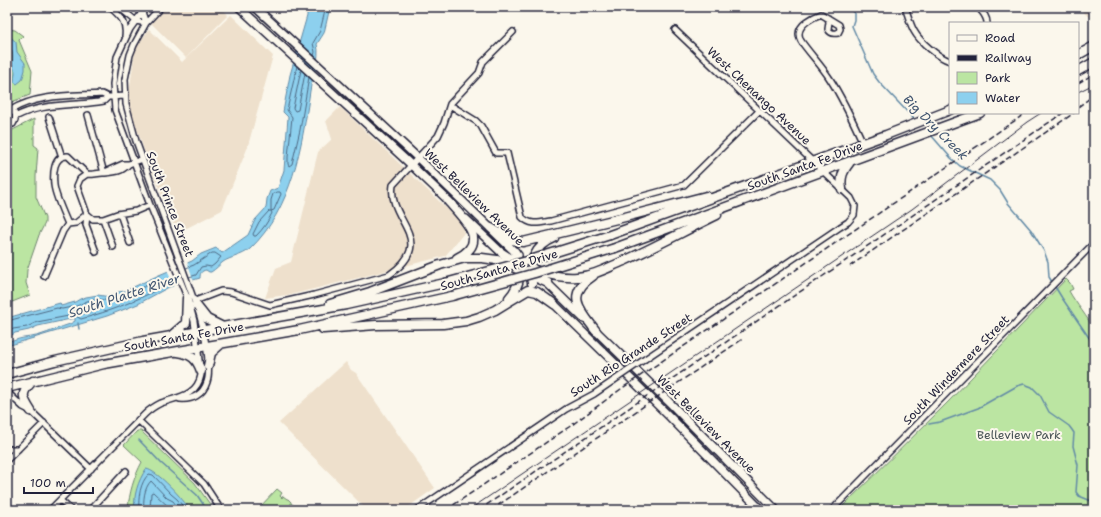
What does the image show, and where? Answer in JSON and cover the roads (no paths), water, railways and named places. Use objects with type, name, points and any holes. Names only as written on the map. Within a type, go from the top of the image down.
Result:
[{"type":"highway","points":[[1079,54],[1094,46]]},
{"type":"highway","points":[[1079,70],[1094,62]]},
{"type":"highway","name":"South Santa Fe Drive","points":[[7,374],[91,353],[171,336],[374,300],[527,261],[610,236],[949,110]]},
{"type":"highway","name":"South Santa Fe Drive","points":[[7,388],[104,364],[306,328],[452,296],[535,273],[615,248],[977,114]]},
{"type":"highway","points":[[842,188],[840,180],[842,172],[850,162]]},
{"type":"highway","points":[[491,228],[512,240],[520,242],[572,231],[699,198],[757,181]]},
{"type":"highway","points":[[531,275],[567,277],[584,276],[602,270],[756,197]]},
{"type":"highway","points":[[285,317],[370,292],[440,265],[466,253],[472,246],[474,238],[471,229],[448,201]]},
{"type":"highway","points":[[531,275],[534,257],[542,245],[548,240],[572,231]]},
{"type":"highway","points":[[456,322],[479,316],[508,298],[514,292],[517,286],[520,267],[515,252]]},
{"type":"highway","points":[[502,253],[531,275],[548,283]]},
{"type":"highway","points":[[440,265],[465,258],[482,258],[497,260],[520,267]]},
{"type":"highway","points":[[596,331],[578,306],[577,296],[578,291],[583,284],[602,270]]},
{"type":"highway","points":[[252,338],[338,328],[456,322],[473,319],[488,313],[528,290],[537,292],[554,304]]},
{"type":"highway","points":[[191,299],[208,319],[223,326]]},
{"type":"highway","points":[[171,336],[187,321],[191,299]]},
{"type":"highway","points":[[171,351],[191,356],[204,369],[210,353],[223,343]]},
{"type":"highway","points":[[7,377],[17,371]]},
{"type":"highway","points":[[31,411],[24,401],[23,394],[25,389],[34,381]]},
{"type":"main road","name":"West Belleview Avenue","points":[[239,7],[411,165],[502,253]]},
{"type":"main road","name":"West Belleview Avenue","points":[[255,7],[491,228],[515,252],[554,304],[670,417],[761,510]]},
{"type":"main road","name":"West Belleview Avenue","points":[[520,267],[531,275]]},
{"type":"main road","name":"West Belleview Avenue","points":[[548,283],[776,510]]},
{"type":"street","points":[[110,7],[124,21],[126,28],[125,39]]},
{"type":"street","points":[[119,7],[136,21],[146,23]]},
{"type":"street","points":[[135,7],[142,12],[146,23]]},
{"type":"street","name":"South Prince Street","points":[[146,7],[125,39],[120,50],[115,65],[111,96],[131,163],[170,255],[191,299],[200,331],[204,369]]},
{"type":"street","name":"South Prince Street","points":[[161,7],[146,23],[134,45],[127,64],[124,86],[125,96],[130,122],[191,289],[193,317],[200,331]]},
{"type":"street","points":[[905,7],[913,29],[918,36],[938,56],[949,61]]},
{"type":"street","points":[[978,7],[984,13],[987,22]]},
{"type":"street","points":[[828,18],[821,14],[815,16],[800,29],[799,34],[801,41],[829,78],[838,93],[863,143]]},
{"type":"street","name":"West Chenango Avenue","points":[[675,30],[842,188],[851,198],[855,206],[854,214]]},
{"type":"street","points":[[191,299],[221,291],[231,292],[270,305],[389,275],[398,268],[406,258],[410,248],[410,233],[394,203],[392,191],[393,185],[438,136],[454,98],[479,73],[483,62],[513,32]]},
{"type":"street","points":[[9,109],[43,98],[102,94],[111,96],[125,96]]},
{"type":"street","points":[[15,118],[25,112],[37,108],[98,102],[104,101],[111,96]]},
{"type":"street","points":[[450,105],[481,126],[496,153],[507,153],[522,217],[528,223],[534,224],[551,221],[684,185],[759,111]]},
{"type":"street","points":[[7,126],[13,124],[15,118],[14,113],[9,109]]},
{"type":"street","points":[[88,115],[104,173]]},
{"type":"street","points":[[49,117],[62,157]]},
{"type":"street","points":[[68,224],[54,186],[56,162],[59,158],[68,156],[86,174]]},
{"type":"street","points":[[96,252],[86,225],[87,214],[77,186],[80,179],[86,174],[104,173],[123,164],[143,160]]},
{"type":"street","points":[[87,214],[95,220],[103,219],[150,206]]},
{"type":"street","points":[[44,276],[63,231],[68,224],[76,223],[87,214]]},
{"type":"street","points":[[120,214],[130,243]]},
{"type":"street","name":"South Rio Grande Street","points":[[417,510],[566,409],[594,394],[848,222],[854,214]]},
{"type":"street","points":[[103,219],[114,247]]},
{"type":"street","name":"South Windermere Street","points":[[832,510],[1094,243]]},
{"type":"street","points":[[50,510],[138,420],[154,407],[179,399],[190,392],[196,386],[204,369]]},
{"type":"street","points":[[7,392],[31,411],[91,469]]},
{"type":"street","points":[[138,420],[204,484],[221,510]]},
{"type":"street","points":[[7,460],[44,423]]},
{"type":"street","points":[[7,448],[18,449]]},
{"type":"street","points":[[90,510],[126,470]]},
{"type":"street","points":[[60,500],[71,510]]},
{"type":"water","name":"South Platte River","points":[[307,7],[330,7],[324,33],[317,44],[318,56],[311,85],[299,155],[293,176],[276,215],[264,233],[250,249],[240,255],[226,260],[211,272],[206,270],[203,271],[200,278],[169,287],[138,304],[107,316],[7,346],[7,343],[10,340],[13,341],[44,334],[70,324],[75,321],[75,318],[38,326],[29,330],[15,333],[7,338],[7,318],[60,303],[61,306],[86,297],[98,295],[110,297],[118,292],[125,291],[192,261],[201,254],[216,248],[222,253],[248,235],[255,220],[266,208],[270,191],[278,188],[284,170],[288,117],[283,112],[290,75],[307,16]]},
{"type":"water","points":[[7,34],[16,42],[17,52],[25,63],[25,70],[22,80],[17,84],[14,82],[15,70],[13,67],[11,50],[7,46]]},
{"type":"water","points":[[146,469],[157,474],[190,510],[135,510],[137,489]]},
{"type":"waterway","name":"Big Dry Creek","points":[[849,7],[854,13],[852,26],[873,74],[915,120]]},
{"type":"waterway","name":"Big Dry Creek","points":[[931,135],[960,166],[990,180],[1000,190],[1008,203],[1031,230],[1044,251],[1048,262],[1049,277],[1052,282]]},
{"type":"waterway","name":"Big Dry Creek","points":[[1054,285],[1094,345]]},
{"type":"waterway","name":"South Platte River","points":[[78,323],[79,329]]},
{"type":"waterway","points":[[929,424],[940,422],[978,408],[1017,386],[1024,384],[1032,387],[1040,395],[1049,412],[1069,426],[1074,433],[1073,446],[1078,465],[1076,492],[1079,496],[1094,502]]},
{"type":"waterway","points":[[139,440],[161,463],[197,495],[207,510]]},
{"type":"waterway","points":[[724,510],[729,507]]},
{"type":"tram line","points":[[1079,92],[1094,84]]},
{"type":"tram line","points":[[469,510],[912,209],[1039,114]]},
{"type":"railway","points":[[1079,82],[1094,74]]},
{"type":"railway","points":[[1079,106],[1094,95]]},
{"type":"railway","points":[[446,510],[1025,114]]},
{"type":"railway","points":[[479,510],[1062,114]]},
{"type":"railway","points":[[850,266],[1073,114]]},
{"type":"railway","points":[[491,510],[744,338]]},
{"type":"park label","name":"Belleview Park","points":[[1019,435]]}]
